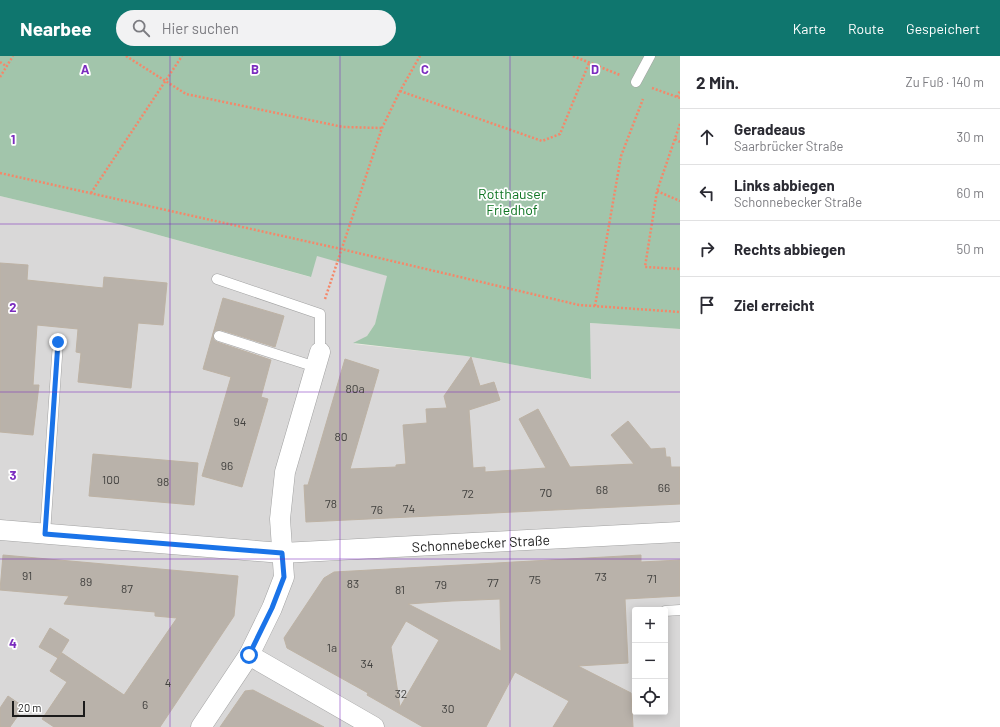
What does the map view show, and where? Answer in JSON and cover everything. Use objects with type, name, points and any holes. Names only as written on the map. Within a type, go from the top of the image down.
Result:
[{"type":"street","points":[[201,727],[249,655],[272,608],[284,577],[280,519],[285,472],[318,360]]},
{"type":"street","name":"Schonnebecker Straße","points":[[0,530],[282,553],[680,532]]},
{"type":"street","points":[[249,655],[374,727]]},
{"type":"lane","points":[[636,82],[650,56]]},
{"type":"lane","points":[[218,279],[320,314],[318,360],[219,336]]},
{"type":"lane","points":[[45,534],[58,342]]},
{"type":"lane","points":[[668,611],[680,610]]},
{"type":"path","points":[[0,77],[12,56]]},
{"type":"path","points":[[126,56],[186,94],[343,128],[382,128]]},
{"type":"path","points":[[91,193],[182,56]]},
{"type":"path","points":[[320,314],[382,128],[400,91],[420,56]]},
{"type":"path","points":[[0,62],[6,66]]},
{"type":"path","points":[[400,91],[542,141],[560,134],[589,63]]},
{"type":"path","points":[[677,97],[680,91]]},
{"type":"path","points":[[595,306],[621,156],[645,93]]},
{"type":"path","points":[[680,124],[657,191],[645,267],[680,269]]},
{"type":"path","points":[[675,139],[680,142]]},
{"type":"path","points":[[0,173],[579,305],[680,312]]},
{"type":"path","points":[[657,191],[680,201]]},
{"type":"shaded area","points":[[0,196],[122,225],[310,277],[316,255],[388,276],[375,324],[367,336],[354,344],[466,356],[590,379],[589,323],[680,329],[680,727],[0,727]]},
{"type":"green space","name":"Rotthauser Friedhof","points":[[0,56],[680,56],[680,329],[590,323],[591,379],[466,356],[353,343],[367,336],[375,324],[387,276],[317,256],[311,277],[122,225],[0,196]]},
{"type":"building","points":[[0,263],[28,265],[27,280],[103,288],[104,277],[167,283],[163,325],[138,323],[131,388],[78,382],[81,353],[76,352],[78,329],[37,325],[33,385],[39,385],[33,435],[0,432]]},
{"type":"building","points":[[223,298],[284,316],[275,347],[221,330],[215,331],[213,334],[214,340],[217,342],[271,360],[261,397],[268,399],[242,487],[202,476],[231,377],[203,369]]},
{"type":"building","points":[[471,357],[480,386],[494,382],[500,400],[469,410],[473,468],[485,467],[485,472],[546,468],[519,419],[538,409],[570,467],[634,464],[611,435],[628,421],[651,449],[665,448],[666,457],[670,457],[671,467],[680,467],[680,504],[306,522],[304,485],[308,485],[345,359],[379,370],[350,469],[396,467],[396,465],[406,464],[403,425],[427,423],[426,409],[447,408],[444,396]]},
{"type":"building","points":[[93,454],[198,463],[194,505],[89,496]]},
{"type":"building","points":[[3,555],[238,576],[234,616],[160,727],[54,727],[42,719],[67,682],[50,671],[62,653],[124,695],[177,618],[155,616],[155,612],[64,604],[69,596],[0,590]]},
{"type":"building","points":[[641,555],[641,562],[680,560],[680,596],[625,599],[628,663],[578,666],[631,693],[633,727],[553,727],[569,701],[515,672],[486,727],[423,727],[367,695],[368,693],[287,648],[284,638],[324,578],[334,572]],"holes":[[[500,599],[501,651],[408,604]],[[406,621],[439,640],[400,707],[391,647]]]},
{"type":"building","points":[[50,628],[69,640],[58,658],[39,647]]},
{"type":"building","points":[[253,690],[324,727],[220,727],[245,691]]},
{"type":"building","points":[[8,696],[24,707],[10,727],[0,727],[0,708]]},
{"type":"route","points":[[58,342],[45,534],[282,553],[284,577],[272,608],[249,655]]}]
